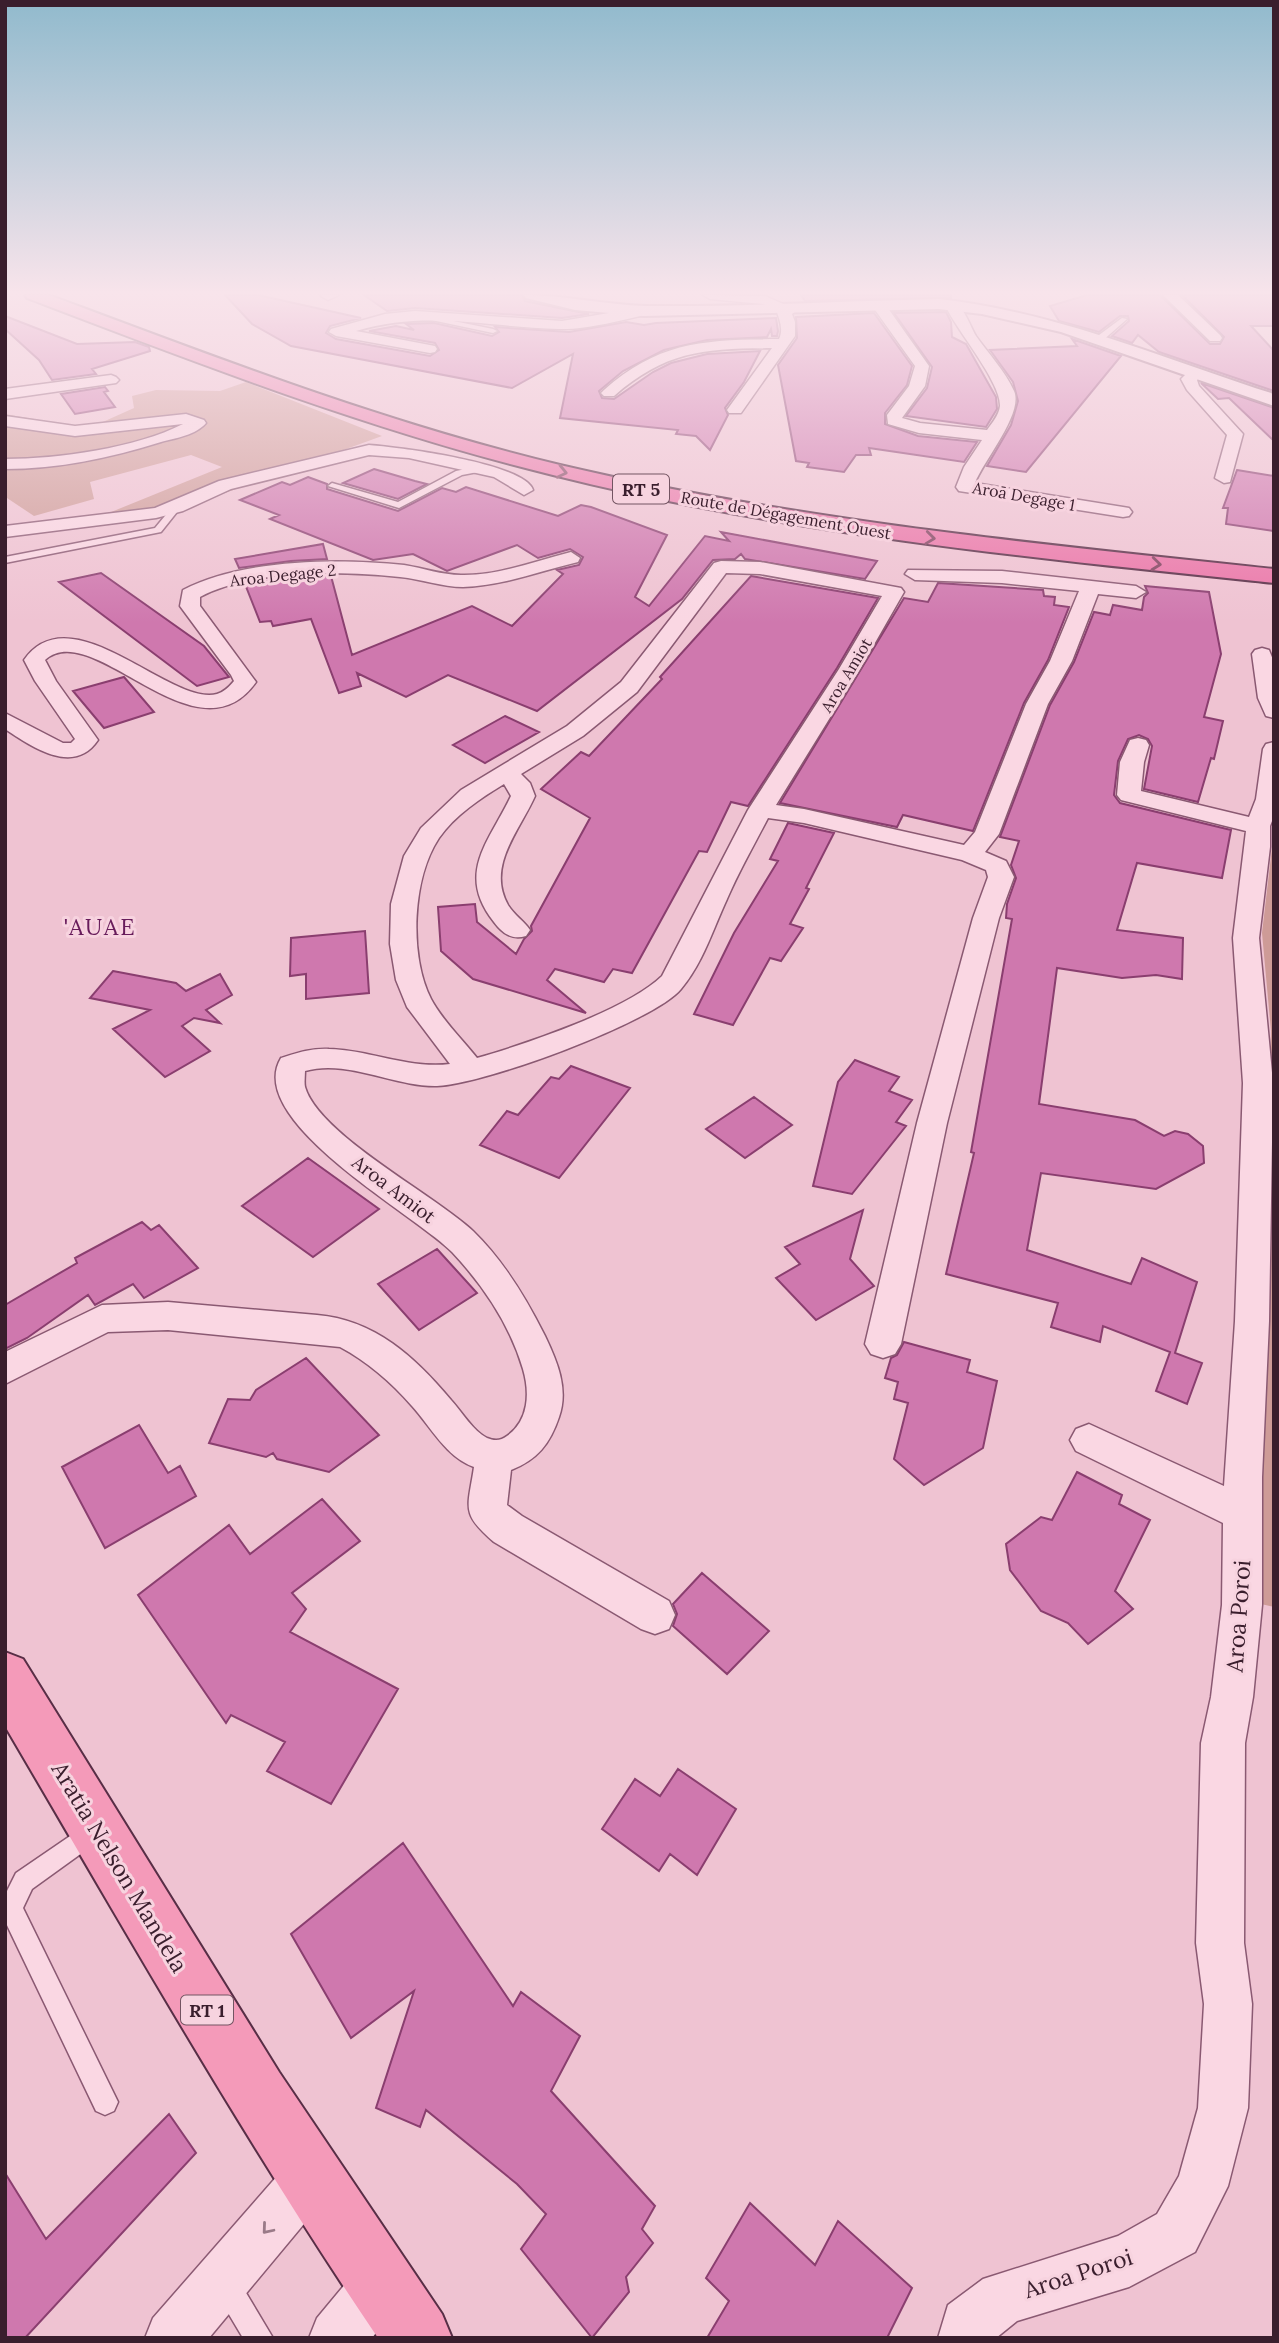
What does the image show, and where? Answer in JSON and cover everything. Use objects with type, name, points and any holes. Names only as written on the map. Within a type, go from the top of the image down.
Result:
[{"type":"highway","name":"Route de Dégagement Ouest","points":[[332,404],[430,436],[618,485],[761,513],[910,536],[1274,576]]},
{"type":"highway","name":"Route de Dégagement Ouest","points":[[394,404],[490,434],[675,478],[796,500],[927,519],[1274,558]]},
{"type":"main road","name":"Aratia Nelson Mandela","points":[[5,1677],[310,2177],[418,2338]]},
{"type":"street","points":[[735,410],[739,404]]},
{"type":"street","points":[[902,404],[894,421],[919,428],[993,436]]},
{"type":"street","name":"Aroā Degage 1","points":[[1008,404],[1008,410],[973,467],[965,487],[1123,512]]},
{"type":"street","points":[[1208,404],[1235,434],[1224,478]]},
{"type":"street","points":[[5,421],[75,431],[186,419],[197,421],[198,424],[134,445],[72,461],[40,465],[5,464]]},
{"type":"street","points":[[5,532],[109,520],[177,507],[225,485],[369,450],[409,453],[446,467],[480,469],[518,482],[524,490]]},
{"type":"street","name":"Aroa Degage 2","points":[[5,720],[58,749],[75,751],[83,746],[87,740],[81,729],[38,672],[34,660],[40,652],[56,646],[90,650],[189,700],[211,701],[237,691],[245,682],[241,674],[190,606],[190,594],[208,585],[258,575],[369,569],[402,571],[445,579],[477,580],[571,558]]},
{"type":"street","name":"Aroa Amiot","points":[[470,1069],[416,1000],[405,954],[404,904],[417,856],[430,833],[469,795],[575,731],[629,687],[721,567],[761,568],[894,592],[826,709],[760,810],[736,852],[681,965],[666,988],[632,1009],[575,1034],[470,1069],[431,1077],[359,1064],[314,1060],[291,1065],[287,1073],[290,1090],[303,1113],[385,1185],[449,1229],[493,1274],[524,1328],[542,1370],[546,1401],[540,1423],[530,1440],[515,1452],[494,1457]]},
{"type":"street","points":[[915,574],[1002,577],[1136,592]]},
{"type":"street","points":[[970,854],[986,834],[1037,704],[1061,661],[1091,586]]},
{"type":"street","points":[[1262,654],[1269,698],[1274,711]]},
{"type":"street","points":[[1138,745],[1132,762],[1129,795],[1206,816],[1258,826]]},
{"type":"street","name":"Aroa Poroi","points":[[966,2338],[968,2325],[1002,2298],[1129,2260],[1176,2232],[1202,2186],[1223,2108],[1228,2004],[1220,1942],[1223,1743],[1232,1697],[1242,1605],[1258,1083],[1246,938],[1258,847],[1258,826],[1268,800],[1274,749]]},
{"type":"street","points":[[505,772],[518,783],[523,796],[497,842],[490,873],[489,896],[502,919],[517,930]]},
{"type":"street","points":[[760,810],[804,816],[970,854],[996,866],[1001,877],[986,918],[938,1100],[911,1209],[883,1344]]},
{"type":"street","points":[[5,1369],[102,1318],[116,1316],[198,1318],[351,1335],[392,1361],[466,1443],[480,1454],[494,1457],[486,1512],[508,1529],[655,1615]]},
{"type":"street","points":[[1089,1440],[1243,1514]]},
{"type":"street","points":[[173,2338],[310,2177]]},
{"type":"street","points":[[337,2338],[380,2284]]},
{"type":"lane","points":[[332,486],[399,505],[459,473],[480,469]]},
{"type":"lane","points":[[5,560],[158,530],[177,507]]},
{"type":"lane","points":[[97,1828],[24,1881],[12,1908],[105,2102]]},
{"type":"lane","points":[[223,2281],[259,2338]]},
{"type":"shaded area","points":[[133,404],[302,404],[382,436],[189,506],[89,521],[222,467],[191,455],[90,482],[94,499],[34,516],[7,498],[5,414],[68,425],[96,425],[134,408]]},
{"type":"shaded area","points":[[1274,831],[1274,1607],[1239,1599],[1267,1228],[1271,1031],[1262,933]]},
{"type":"building","points":[[68,404],[113,404],[115,407],[75,414]]},
{"type":"building","points":[[563,404],[728,404],[725,408],[728,415],[710,450],[696,436],[676,434],[678,430],[560,418]]},
{"type":"building","points":[[785,404],[892,404],[885,413],[885,424],[918,436],[977,442],[964,462],[869,448],[871,455],[856,455],[844,472],[807,467],[809,463],[796,461]]},
{"type":"building","points":[[915,404],[997,404],[997,409],[986,427],[906,416]]},
{"type":"building","points":[[1017,404],[1081,404],[1026,472],[987,466],[1011,425]]},
{"type":"building","points":[[1236,404],[1263,404],[1274,408],[1274,441]]},
{"type":"building","points":[[374,469],[427,484],[398,499],[343,483]]},
{"type":"building","points":[[1237,470],[1274,476],[1274,531],[1226,524],[1228,508],[1223,508]]},
{"type":"building","points":[[308,477],[327,484],[327,489],[398,511],[442,488],[456,492],[466,487],[558,516],[581,505],[591,507],[667,535],[635,597],[649,606],[705,536],[729,541],[721,532],[877,561],[865,579],[745,559],[741,554],[735,559],[713,560],[682,599],[537,711],[448,675],[406,697],[357,673],[361,686],[339,693],[311,619],[273,626],[271,621],[260,622],[245,584],[331,576],[352,655],[472,606],[512,626],[563,574],[557,570],[579,565],[583,557],[570,549],[538,558],[517,545],[447,571],[413,554],[373,560],[270,519],[279,515],[240,500],[282,482],[290,485]]},
{"type":"building","points":[[323,544],[327,559],[239,568],[235,559]]},
{"type":"building","points":[[101,573],[204,646],[229,677],[197,686],[59,582]]},
{"type":"building","points":[[751,576],[878,598],[837,668],[748,806],[731,802],[707,852],[699,851],[632,973],[613,969],[604,982],[555,969],[547,980],[586,1013],[473,979],[441,951],[438,907],[475,904],[477,922],[516,954],[532,931],[531,926],[590,818],[541,789],[581,752],[589,756],[662,679],[660,677]]},
{"type":"building","points":[[938,583],[1043,590],[1044,596],[1055,597],[1054,605],[1069,607],[1048,660],[1024,703],[973,831],[903,815],[897,827],[780,803],[904,598],[928,602]]},
{"type":"building","points":[[1145,586],[1209,592],[1221,654],[1204,717],[1223,721],[1214,759],[1211,758],[1198,802],[1144,789],[1152,746],[1148,739],[1139,735],[1128,739],[1118,761],[1114,795],[1120,803],[1231,830],[1222,878],[1137,863],[1117,930],[1183,938],[1182,979],[1156,975],[1122,978],[1057,968],[1039,1104],[1135,1120],[1164,1136],[1175,1131],[1188,1134],[1203,1146],[1204,1163],[1156,1189],[1041,1173],[1027,1250],[1131,1284],[1142,1258],[1197,1282],[1175,1353],[1202,1363],[1187,1404],[1156,1391],[1170,1352],[1103,1326],[1100,1342],[1051,1327],[1058,1303],[946,1274],[974,1153],[971,1152],[1012,919],[1006,918],[1007,904],[1016,878],[1011,865],[1019,841],[1000,837],[1050,705],[1074,662],[1094,612],[1110,615],[1113,605],[1142,610],[1144,597],[1148,593]]},
{"type":"building","points":[[124,677],[154,712],[104,728],[73,691]]},
{"type":"building","points":[[505,716],[539,732],[485,763],[453,745]]},
{"type":"building","points":[[788,823],[834,833],[790,924],[803,928],[781,961],[770,958],[733,1025],[694,1014],[734,933],[778,861],[770,859]]},
{"type":"building","points":[[365,931],[369,993],[306,999],[306,974],[290,976],[291,938]]},
{"type":"building","points":[[113,971],[176,983],[186,991],[220,974],[232,995],[206,1010],[220,1023],[194,1018],[182,1026],[210,1051],[165,1077],[113,1029],[150,1010],[90,998]]},
{"type":"building","points":[[855,1060],[899,1077],[889,1091],[912,1100],[896,1122],[906,1126],[852,1194],[813,1186],[838,1082]]},
{"type":"building","points":[[571,1066],[630,1088],[559,1178],[480,1145],[507,1111],[518,1115],[551,1077],[559,1079]]},
{"type":"building","points":[[754,1097],[792,1125],[745,1158],[706,1129]]},
{"type":"building","points":[[308,1158],[379,1209],[313,1257],[242,1206]]},
{"type":"building","points":[[863,1210],[850,1259],[874,1286],[816,1320],[776,1278],[800,1264],[785,1247]]},
{"type":"building","points":[[142,1222],[151,1230],[159,1225],[198,1268],[144,1298],[133,1284],[95,1305],[88,1295],[27,1338],[5,1349],[5,1305],[77,1263],[75,1258]]},
{"type":"building","points":[[437,1249],[477,1293],[419,1330],[378,1284]]},
{"type":"building","points":[[904,1342],[970,1360],[967,1372],[997,1381],[983,1448],[924,1485],[894,1459],[908,1403],[894,1399],[898,1382],[885,1378],[891,1358],[897,1355]]},
{"type":"building","points":[[306,1358],[379,1435],[329,1472],[277,1459],[273,1453],[266,1457],[209,1443],[228,1399],[250,1400],[256,1390]]},
{"type":"building","points":[[139,1425],[168,1473],[180,1466],[196,1496],[105,1548],[62,1467]]},
{"type":"building","points":[[1077,1472],[1122,1495],[1119,1504],[1150,1520],[1115,1591],[1133,1609],[1088,1644],[1068,1623],[1041,1611],[1010,1570],[1006,1544],[1041,1517],[1052,1520]]},
{"type":"building","points":[[322,1499],[360,1541],[292,1593],[306,1609],[290,1632],[398,1689],[331,1804],[267,1771],[285,1742],[231,1715],[226,1723],[138,1595],[229,1525],[250,1554]]},
{"type":"building","points":[[702,1573],[769,1631],[727,1674],[673,1626],[677,1614],[673,1604]]},
{"type":"building","points":[[678,1769],[736,1809],[697,1875],[670,1854],[659,1871],[602,1829],[635,1779],[660,1796]]},
{"type":"building","points":[[403,1843],[513,2006],[521,1992],[580,2036],[551,2091],[655,2206],[642,2229],[653,2243],[626,2277],[629,2292],[592,2338],[521,2249],[546,2214],[517,2184],[426,2110],[420,2127],[376,2108],[414,1991],[351,2038],[291,1934]]},
{"type":"building","points":[[169,2114],[196,2153],[25,2338],[5,2338],[5,2173],[46,2239]]},
{"type":"building","points":[[750,2203],[815,2265],[838,2221],[912,2288],[887,2338],[707,2338],[729,2301],[706,2278]]},
{"type":"district","name":"'AUAE","points":[[100,926]]}]
